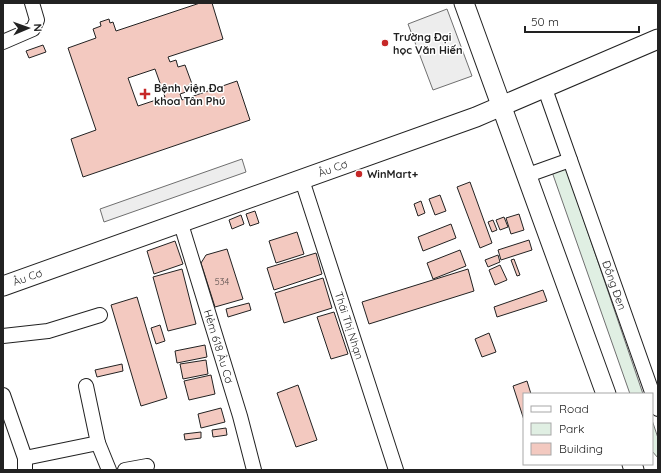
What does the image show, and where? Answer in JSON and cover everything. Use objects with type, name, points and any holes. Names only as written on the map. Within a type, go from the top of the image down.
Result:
[{"type":"main road","points":[[464,3],[528,175],[606,393]]},
{"type":"main road","name":"Âu Cơ","points":[[3,286],[181,224],[503,107],[658,39]]},
{"type":"street","points":[[3,42],[33,29],[37,20],[32,3]]},
{"type":"street","name":"Đồng Đen","points":[[545,89],[652,393]]},
{"type":"street","points":[[528,175],[570,160]]},
{"type":"street","name":"Thái Thị Nhạn","points":[[302,180],[396,470]]},
{"type":"street","name":"Hẻm 618 Âu Cơ","points":[[181,224],[240,416],[254,470]]},
{"type":"street","points":[[3,336],[48,330],[100,316]]},
{"type":"street","points":[[86,386],[98,443],[109,470]]},
{"type":"street","points":[[3,395],[25,464],[98,443]]},
{"type":"street","name":"Đồng Đen","points":[[653,395],[658,409]]},
{"type":"street","points":[[125,470],[147,465]]},
{"type":"green space","points":[[565,165],[643,393],[630,393],[551,169]]},
{"type":"green space","points":[[653,423],[658,438],[658,458],[653,452]]},
{"type":"shaded area","points":[[447,9],[472,76],[433,90],[408,24]]},
{"type":"shaded area","points":[[242,159],[246,172],[104,222],[100,209]]},
{"type":"building","points":[[200,3],[212,3],[223,39],[168,57],[170,62],[176,60],[178,67],[185,65],[192,84],[184,87],[186,92],[180,94],[182,100],[237,81],[250,120],[83,177],[71,139],[96,130],[68,48],[96,38],[93,29],[101,26],[100,22],[109,19],[110,23],[113,22],[116,31]],"holes":[[[155,69],[165,97],[138,106],[128,78]]]},
{"type":"building","points":[[43,45],[46,52],[29,58],[26,51]]},
{"type":"building","points":[[470,182],[492,243],[480,248],[457,187]]},
{"type":"building","points":[[440,195],[446,211],[435,215],[429,199]]},
{"type":"building","points":[[421,201],[425,213],[418,216],[414,204]]},
{"type":"building","points":[[255,211],[259,223],[250,226],[246,214]]},
{"type":"building","points":[[519,214],[524,230],[511,234],[506,218]]},
{"type":"building","points":[[241,215],[244,224],[232,229],[229,220]]},
{"type":"building","points":[[504,217],[508,227],[500,230],[496,220]]},
{"type":"building","points":[[493,220],[497,230],[492,232],[488,222]]},
{"type":"building","points":[[451,224],[456,238],[423,251],[418,237]]},
{"type":"building","points":[[297,232],[304,254],[276,263],[269,241]]},
{"type":"building","points":[[529,240],[532,250],[501,260],[498,250]]},
{"type":"building","points":[[175,241],[183,264],[154,274],[147,251]]},
{"type":"building","points":[[227,249],[243,299],[215,307],[201,263],[206,255]]},
{"type":"building","points":[[460,250],[466,266],[433,279],[427,263]]},
{"type":"building","points":[[316,253],[322,274],[274,290],[267,268]]},
{"type":"building","points":[[498,255],[500,262],[488,267],[485,260]]},
{"type":"building","points":[[514,259],[520,275],[517,276],[511,260]]},
{"type":"building","points":[[500,265],[507,280],[495,285],[489,270]]},
{"type":"building","points":[[182,269],[196,324],[168,331],[153,277]]},
{"type":"building","points":[[468,269],[474,291],[369,324],[362,302]]},
{"type":"building","points":[[323,278],[332,308],[284,323],[275,293]]},
{"type":"building","points":[[543,290],[547,301],[497,317],[494,307]]},
{"type":"building","points":[[137,297],[167,398],[141,406],[111,305]]},
{"type":"building","points":[[249,303],[251,310],[228,317],[226,309]]},
{"type":"building","points":[[334,312],[348,354],[331,359],[317,317]]},
{"type":"building","points":[[160,325],[165,341],[156,344],[151,328]]},
{"type":"building","points":[[489,333],[496,352],[482,357],[475,339]]},
{"type":"building","points":[[205,345],[207,357],[177,363],[175,351]]},
{"type":"building","points":[[206,360],[208,374],[183,379],[180,364]]},
{"type":"building","points":[[122,364],[123,371],[97,377],[95,370]]},
{"type":"building","points":[[211,375],[215,394],[189,400],[184,381]]},
{"type":"building","points":[[527,381],[531,393],[523,393],[523,417],[513,386]]},
{"type":"building","points":[[298,385],[317,440],[296,447],[277,393]]},
{"type":"building","points":[[221,408],[225,422],[201,428],[198,414]]},
{"type":"building","points":[[226,428],[227,435],[213,437],[212,430]]},
{"type":"building","points":[[201,432],[201,438],[185,440],[184,434]]},
{"type":"place","name":"Trường Đại học Văn Hiến","points":[[385,43]]},
{"type":"place","name":"Bệnh viện Đa khoa Tân Phú","points":[[145,94]]},
{"type":"place","name":"WinMart+","points":[[359,174]]}]
